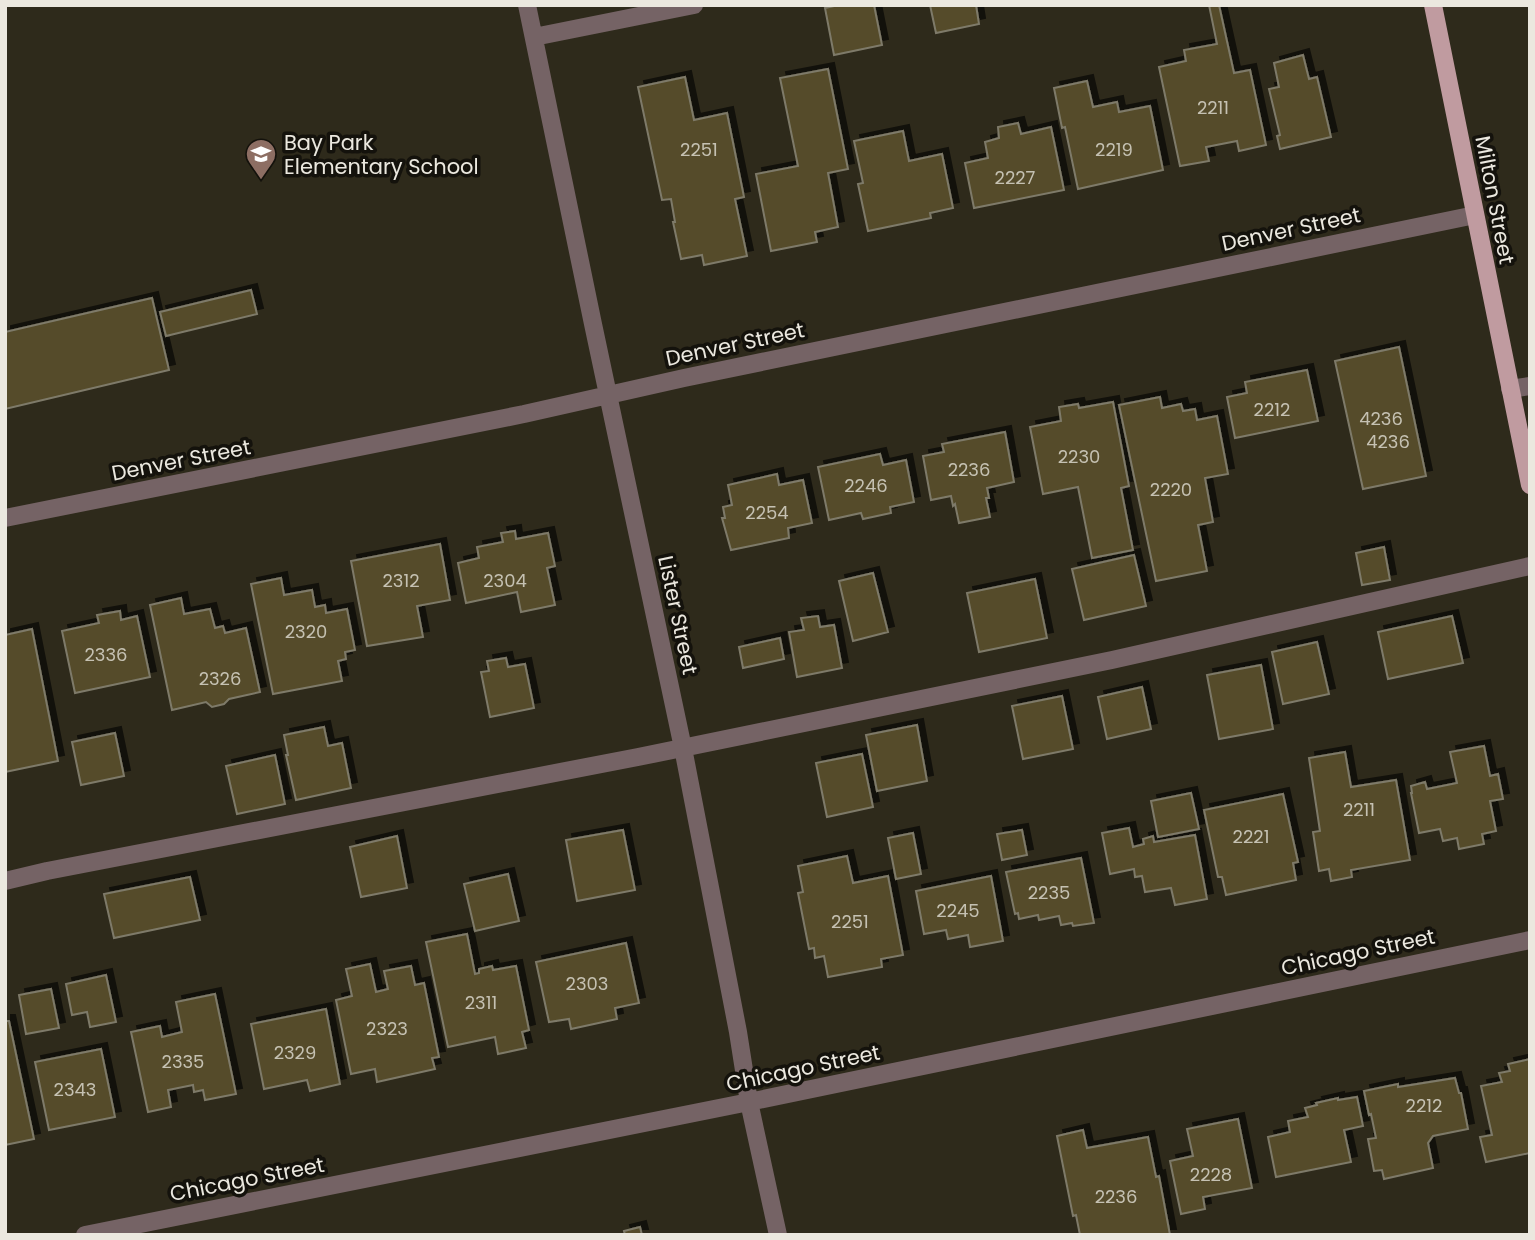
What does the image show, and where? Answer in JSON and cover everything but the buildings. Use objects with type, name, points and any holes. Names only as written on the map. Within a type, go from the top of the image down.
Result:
[{"type":"main road","name":"Milton Street","points":[[1433,5],[1530,485]]},
{"type":"street","name":"Lister Street","points":[[527,5],[683,748],[749,1102],[778,1235]]},
{"type":"street","points":[[534,37],[694,5]]},
{"type":"street","name":"Denver Street","points":[[5,518],[510,417],[684,378],[1475,215]]},
{"type":"street","points":[[1510,390],[1530,386]]},
{"type":"street","points":[[5,881],[683,748],[1112,660],[1530,566]]},
{"type":"street","name":"Chicago Street","points":[[85,1235],[749,1102],[1530,940]]},
{"type":"place","name":"Bay Park Elementary School","points":[[261,181]]}]
